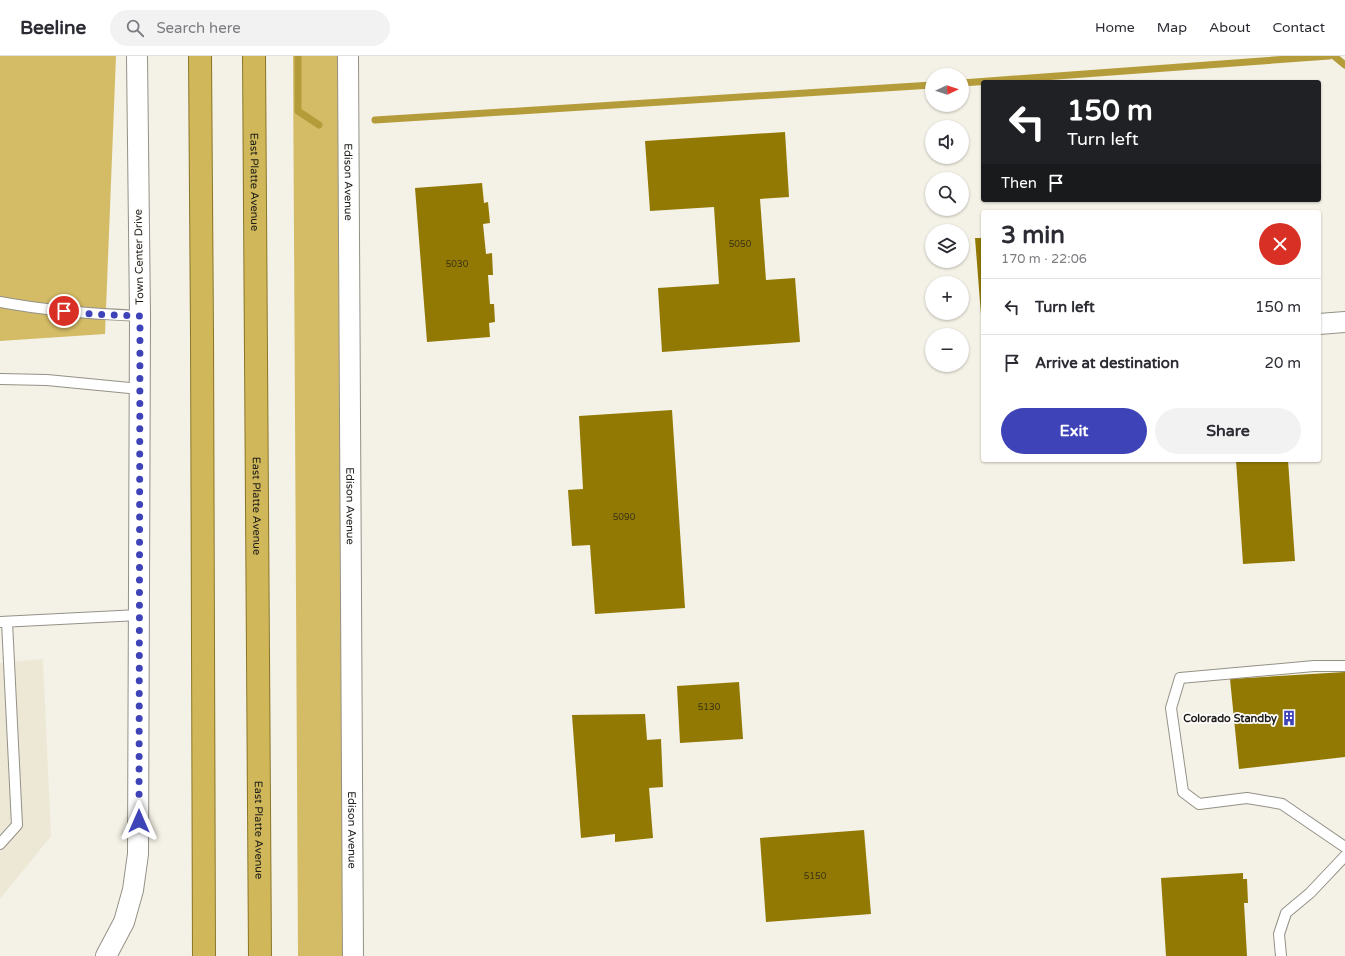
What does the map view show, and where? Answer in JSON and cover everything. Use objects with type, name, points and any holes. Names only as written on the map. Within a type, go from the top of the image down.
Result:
[{"type":"highway","points":[[200,56],[204,956]]},
{"type":"highway","name":"East Platte Avenue","points":[[254,56],[260,956]]},
{"type":"street","name":"Town Center Drive","points":[[106,956],[124,922],[133,890],[138,854],[140,316],[138,56]]},
{"type":"street","name":"Edison Avenue","points":[[348,56],[353,956]]},
{"type":"street","points":[[1321,324],[1345,322]]},
{"type":"lane","points":[[0,302],[91,314],[140,316]]},
{"type":"lane","points":[[0,379],[47,380],[140,389]]},
{"type":"lane","points":[[0,844],[17,825],[4,622],[139,615]]},
{"type":"lane","points":[[1345,666],[1314,666],[1180,678],[1171,708],[1183,792],[1199,804],[1247,798],[1282,804],[1345,847]]},
{"type":"lane","points":[[1281,956],[1279,934],[1286,913],[1310,894],[1345,856]]},
{"type":"shaded area","points":[[0,56],[116,56],[105,334],[0,341]]},
{"type":"shaded area","points":[[293,56],[342,56],[351,956],[298,956]]},
{"type":"shaded area","points":[[43,659],[51,836],[0,899],[0,663]]},
{"type":"building","points":[[785,132],[789,197],[760,199],[766,280],[795,278],[800,342],[662,352],[658,288],[719,284],[714,207],[650,211],[645,141]]},
{"type":"building","points":[[482,183],[484,203],[488,202],[490,223],[483,224],[486,254],[492,253],[493,275],[488,275],[490,304],[494,304],[495,322],[489,323],[490,337],[427,342],[415,188]]},
{"type":"building","points":[[975,238],[981,238],[981,314]]},
{"type":"building","points":[[672,410],[685,608],[595,614],[590,545],[572,546],[568,490],[583,489],[579,416]]},
{"type":"building","points":[[1236,462],[1288,462],[1295,561],[1243,564]]},
{"type":"building","name":"Colorado Standby","points":[[1345,672],[1345,757],[1239,769],[1230,679]]},
{"type":"building","points":[[739,682],[743,739],[680,743],[677,686]]},
{"type":"building","points":[[645,714],[647,740],[661,739],[663,787],[649,788],[653,838],[615,842],[615,834],[581,838],[572,715]]},
{"type":"building","points":[[864,830],[871,914],[766,922],[760,838]]},
{"type":"building","points":[[1243,873],[1243,879],[1247,879],[1248,903],[1244,903],[1247,956],[1166,956],[1161,878]]},
{"type":"waterway","points":[[298,56],[298,111],[319,125]]},
{"type":"waterway","points":[[1003,80],[1329,56]]},
{"type":"waterway","points":[[1334,56],[1345,65]]},
{"type":"waterway","points":[[969,82],[981,82]]},
{"type":"waterway","points":[[375,120],[925,85]]},
{"type":"place","name":"Colorado Standby","points":[[1289,718]]},
{"type":"route","points":[[64,311],[91,314],[140,316],[139,821]]}]
